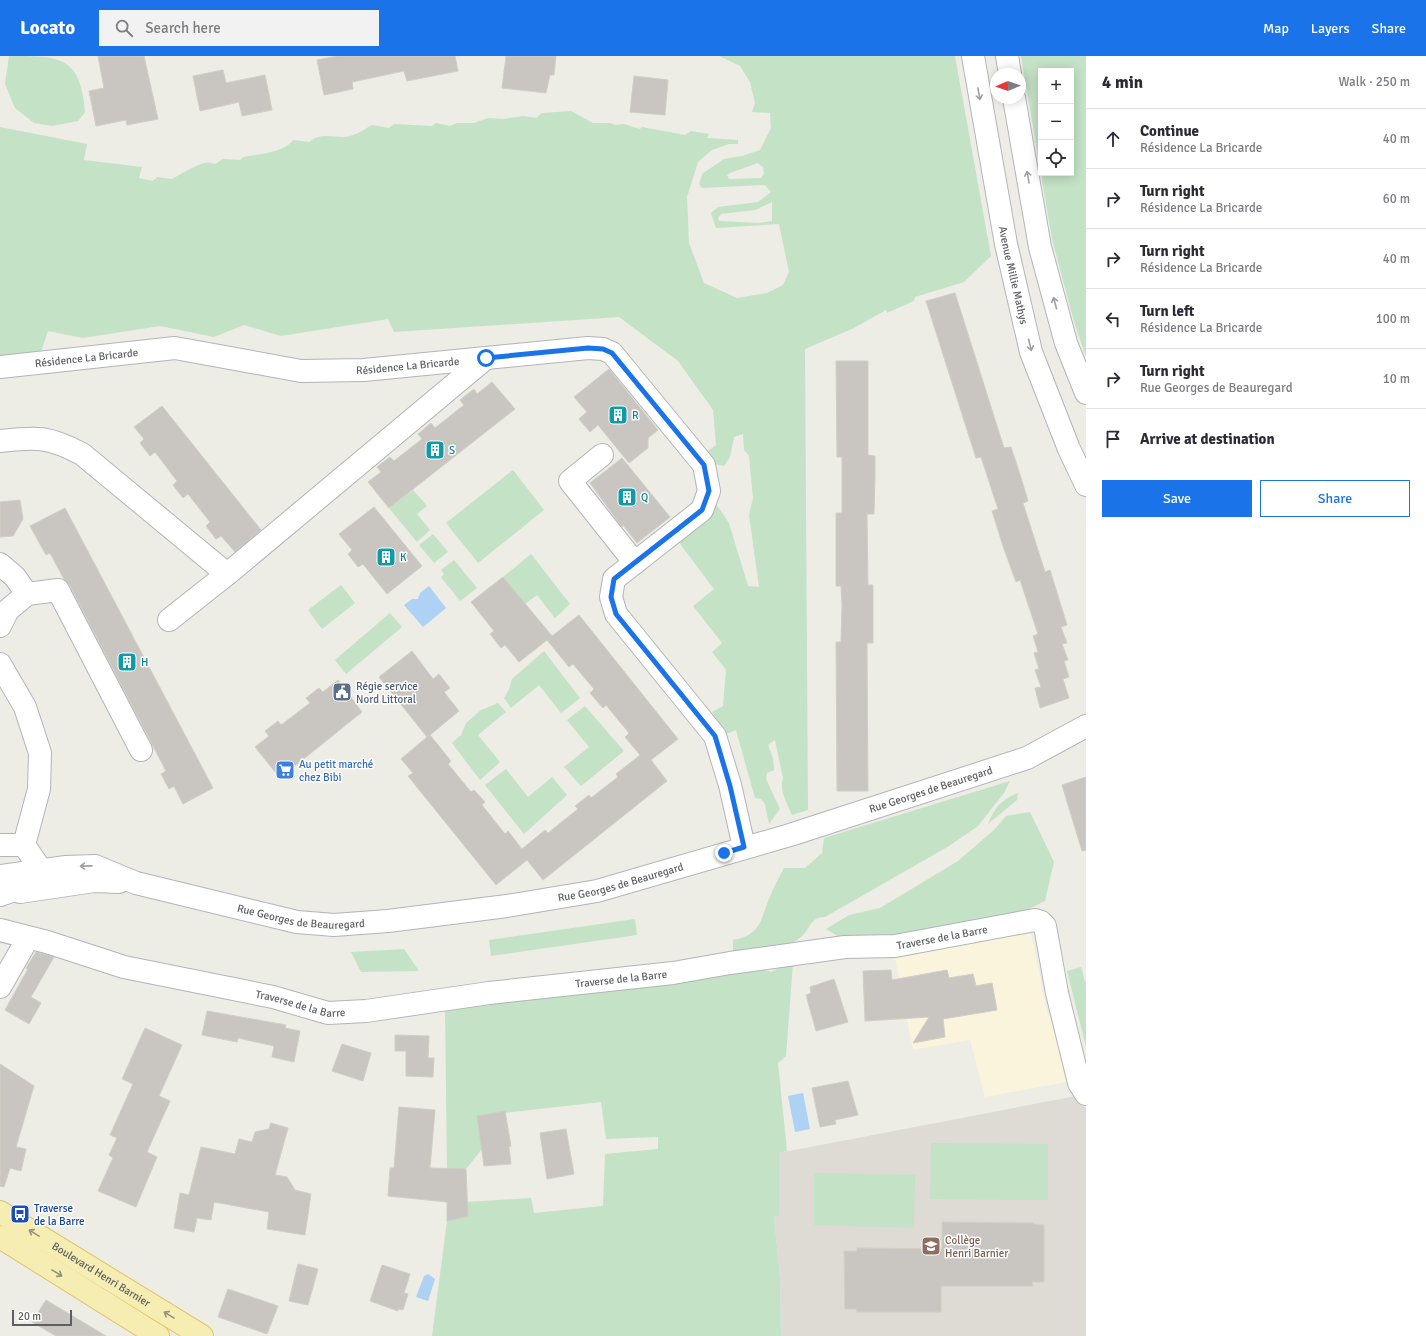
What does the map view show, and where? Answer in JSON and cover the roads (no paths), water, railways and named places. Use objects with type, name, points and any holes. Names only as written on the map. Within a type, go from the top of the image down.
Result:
[{"type":"main road","name":"Boulevard Henri Barnier","points":[[0,1212],[202,1336]]},
{"type":"main road","name":"Boulevard Henri Barnier","points":[[0,1237],[158,1336]]},
{"type":"street","name":"Avenue Millie Mathys","points":[[973,56],[1006,244],[1031,352],[1069,449],[1086,485]]},
{"type":"street","points":[[1007,56],[1009,68]]},
{"type":"street","points":[[1015,104],[1040,247],[1066,343],[1086,393]]},
{"type":"street","name":"Résidence La Bricarde","points":[[0,367],[176,348],[301,371],[364,370],[588,348],[603,349],[612,353],[704,465],[709,491],[702,510],[614,579],[611,597],[616,614],[715,736],[730,786],[744,847]]},
{"type":"street","points":[[169,620],[227,574],[486,358]]},
{"type":"street","points":[[0,441],[35,437],[61,443],[82,454],[227,574]]},
{"type":"street","points":[[602,455],[570,481],[635,563]]},
{"type":"street","points":[[0,564],[15,577],[27,594]]},
{"type":"street","points":[[0,626],[8,610],[27,594],[58,590],[141,750]]},
{"type":"street","points":[[0,664],[25,707],[40,752],[39,789],[24,845],[41,870],[35,879],[17,889],[0,895]]},
{"type":"street","name":"Rue Georges de Beauregard","points":[[0,876],[66,867],[95,866],[136,883],[297,922],[334,925],[388,921],[507,906],[597,891],[935,788],[1037,754],[1086,726]]},
{"type":"street","points":[[1037,754],[1086,742]]},
{"type":"street","points":[[0,845],[24,845]]},
{"type":"street","name":"Rue Georges de Beauregard","points":[[0,895],[94,881],[136,883]]},
{"type":"street","name":"Traverse de la Barre","points":[[0,930],[47,942],[124,967],[273,997],[328,1013],[366,1011],[489,993],[673,973],[730,963],[845,947],[895,946],[1035,920],[1041,922],[1045,926],[1057,993],[1077,1076],[1079,1084],[1086,1094]]},
{"type":"street","points":[[0,988],[28,938]]},
{"type":"water","points":[[429,586],[446,608],[423,627],[404,605],[412,599],[418,599],[420,593]]},
{"type":"water","points":[[803,1093],[810,1129],[795,1132],[788,1096]]},
{"type":"water","points":[[428,1274],[435,1279],[428,1301],[416,1297],[424,1276]]},
{"type":"place","name":"R","points":[[618,415]]},
{"type":"place","name":"S","points":[[435,450]]},
{"type":"place","name":"Q","points":[[627,497]]},
{"type":"place","name":"K","points":[[386,557]]},
{"type":"place","name":"H","points":[[127,662]]},
{"type":"place","name":"Régie service Nord Littoral","points":[[342,692]]},
{"type":"place","name":"Au petit marché chez Bibi","points":[[285,770]]},
{"type":"place","name":"Traverse de la Barre","points":[[20,1214]]},
{"type":"place","name":"Collège Henri Barnier","points":[[931,1246]]}]
